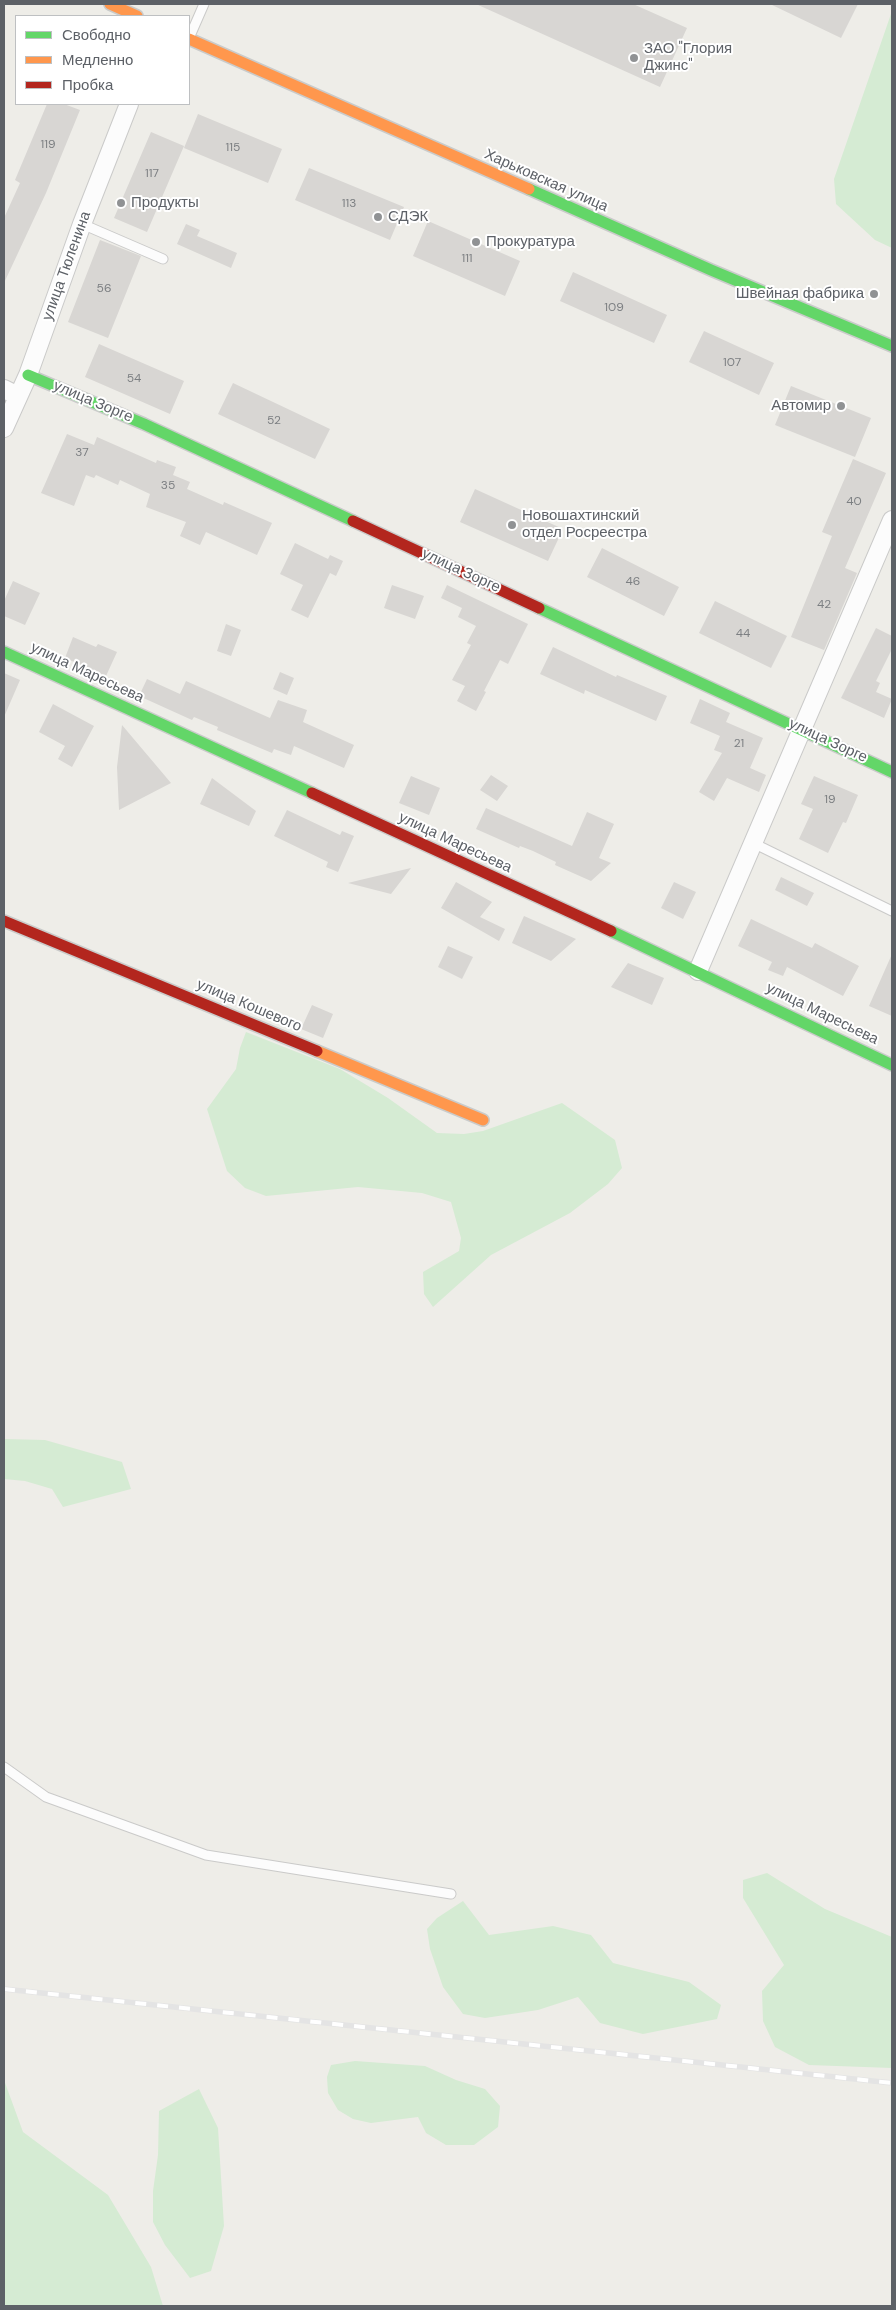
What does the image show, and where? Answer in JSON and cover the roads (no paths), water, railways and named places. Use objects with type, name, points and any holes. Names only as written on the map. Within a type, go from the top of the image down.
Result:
[{"type":"main road","points":[[110,4],[135,15]]},
{"type":"main road","name":"Харьковская улица","points":[[190,39],[711,270],[892,346]]},
{"type":"main road","name":"улица Зорге","points":[[28,375],[144,424],[892,772]]},
{"type":"main road","name":"улица Маресьева","points":[[4,652],[698,971],[892,1065]]},
{"type":"main road","name":"улица Кошевого","points":[[4,921],[483,1120]]},
{"type":"street","name":"улица Тюленина","points":[[4,428],[11,392],[28,375],[82,224],[129,105]]},
{"type":"street","points":[[698,971],[892,520]]},
{"type":"lane","points":[[190,37],[204,4]]},
{"type":"lane","points":[[82,224],[163,259]]},
{"type":"lane","points":[[753,843],[892,911]]},
{"type":"lane","points":[[4,1768],[46,1797],[206,1855],[451,1894]]},
{"type":"railway","points":[[4,1989],[892,2083]]},
{"type":"place","name":"ЗАО \"Глория Джинс\"","points":[[634,58]]},
{"type":"place","name":"Продукты","points":[[121,203]]},
{"type":"place","name":"СДЭК","points":[[378,217]]},
{"type":"place","name":"Прокуратура","points":[[476,242]]},
{"type":"place","name":"Швейная фабрика","points":[[874,294]]},
{"type":"place","name":"Автомир","points":[[841,406]]},
{"type":"place","name":"Новошахтинский отдел Росреестра","points":[[512,525]]}]
